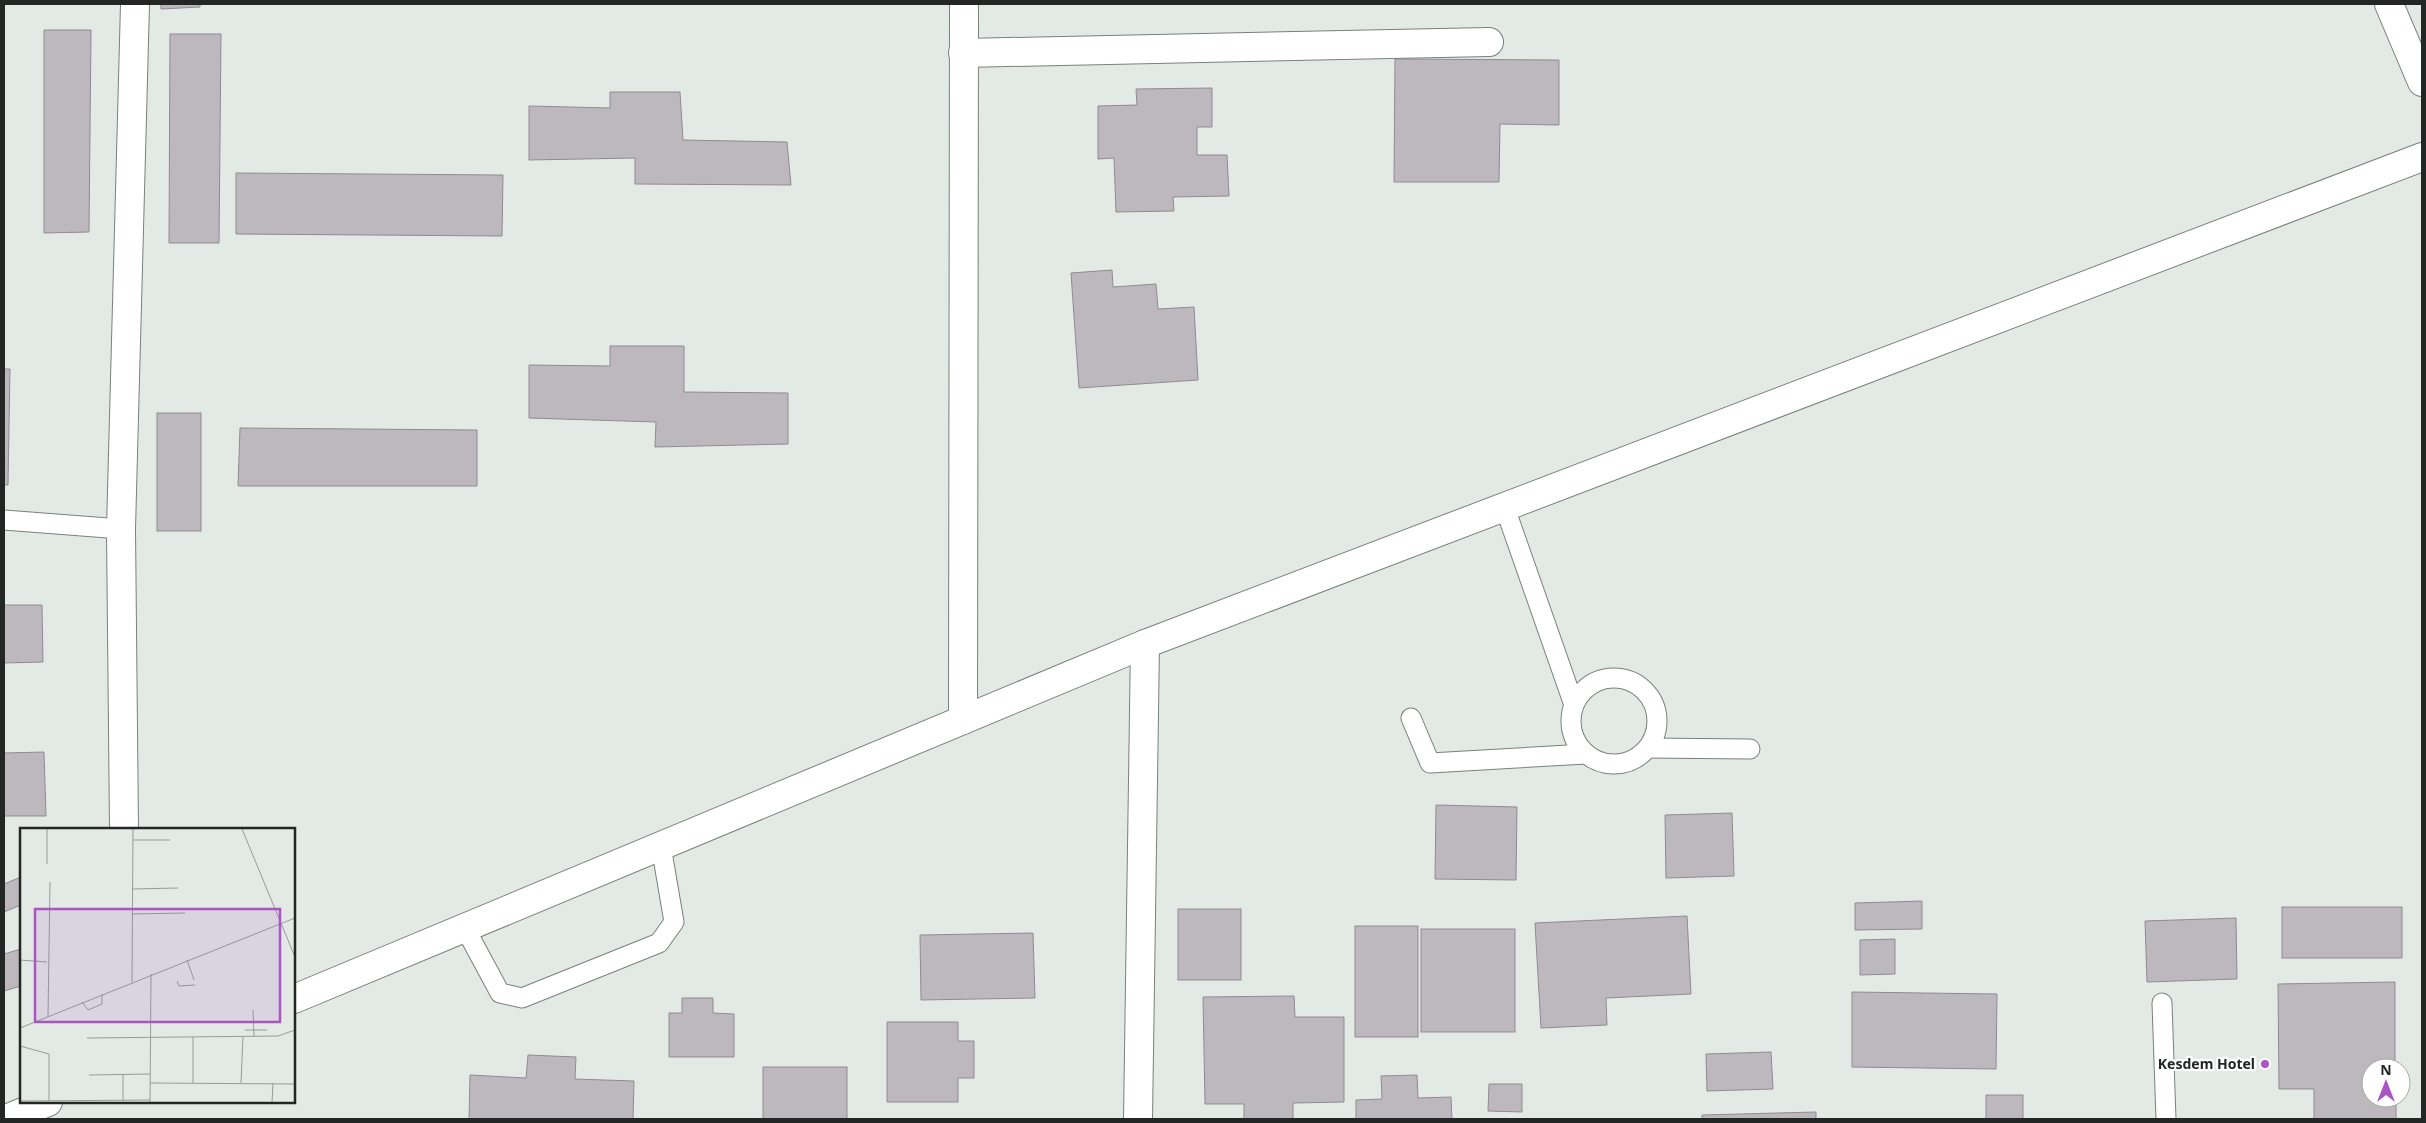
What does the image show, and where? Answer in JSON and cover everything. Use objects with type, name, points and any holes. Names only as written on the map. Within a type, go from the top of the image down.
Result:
[{"type":"street","points":[[124,828],[121,529],[136,4]]},
{"type":"street","points":[[963,720],[964,4]]},
{"type":"street","points":[[2389,4],[2422,82]]},
{"type":"street","points":[[963,53],[1489,42]]},
{"type":"street","points":[[295,999],[1145,644],[2422,157]]},
{"type":"street","points":[[1138,1119],[1145,644]]},
{"type":"street","points":[[6,1119],[46,1103]]},
{"type":"lane","points":[[1505,508],[1574,705]]},
{"type":"lane","points":[[4,520],[121,529]]},
{"type":"lane","points":[[1617,678],[1630,681],[1642,688],[1656,710],[1657,724],[1655,737],[1648,748],[1638,757],[1625,763],[1612,764],[1599,761],[1586,754],[1578,744],[1573,732],[1571,718],[1574,705],[1581,694],[1591,685],[1603,680],[1617,678]]},
{"type":"lane","points":[[1411,718],[1430,763],[1586,754]]},
{"type":"lane","points":[[1648,748],[1750,749]]},
{"type":"lane","points":[[465,928],[500,993],[522,998],[659,943],[674,922],[661,846]]},
{"type":"lane","points":[[2162,1003],[2166,1119]]},
{"type":"building","points":[[161,4],[200,4],[200,7],[161,9]]},
{"type":"building","points":[[44,30],[91,30],[89,232],[44,233]]},
{"type":"building","points":[[170,34],[221,34],[219,243],[169,243]]},
{"type":"building","points":[[1395,59],[1559,60],[1559,125],[1500,124],[1499,182],[1394,182]]},
{"type":"building","points":[[1212,88],[1212,127],[1197,127],[1197,155],[1227,155],[1229,196],[1173,197],[1174,211],[1116,212],[1114,158],[1098,159],[1098,106],[1137,105],[1136,89]]},
{"type":"building","points":[[610,92],[680,92],[683,140],[787,142],[791,185],[635,184],[635,158],[529,160],[529,106],[610,108]]},
{"type":"building","points":[[236,173],[503,175],[502,236],[236,234]]},
{"type":"building","points":[[1112,270],[1113,287],[1156,284],[1158,309],[1194,307],[1198,380],[1079,388],[1071,273]]},
{"type":"building","points":[[610,346],[684,346],[684,392],[788,393],[788,444],[655,447],[656,422],[529,418],[529,365],[610,366]]},
{"type":"building","points":[[4,369],[10,369],[8,485],[4,485]]},
{"type":"building","points":[[157,413],[201,413],[201,531],[157,531]]},
{"type":"building","points":[[240,428],[477,430],[477,486],[238,486]]},
{"type":"building","points":[[4,605],[42,605],[43,662],[4,663]]},
{"type":"building","points":[[44,752],[46,816],[4,816],[4,753]]},
{"type":"building","points":[[1436,805],[1517,807],[1516,880],[1435,879]]},
{"type":"building","points":[[1732,813],[1734,876],[1666,878],[1665,815]]},
{"type":"building","points":[[20,877],[20,905],[4,912],[4,884]]},
{"type":"building","points":[[1922,901],[1922,929],[1855,930],[1855,903]]},
{"type":"building","points":[[2282,907],[2402,907],[2402,958],[2282,958]]},
{"type":"building","points":[[1178,909],[1241,909],[1241,980],[1178,980]]},
{"type":"building","points":[[1687,916],[1691,994],[1606,998],[1607,1025],[1541,1028],[1535,923]]},
{"type":"building","points":[[2236,918],[2237,979],[2147,982],[2145,921]]},
{"type":"building","points":[[1355,926],[1418,926],[1418,1037],[1355,1037]]},
{"type":"building","points":[[1421,929],[1515,929],[1515,1032],[1421,1032]]},
{"type":"building","points":[[1033,933],[1035,998],[921,1000],[920,935]]},
{"type":"building","points":[[1895,939],[1895,974],[1860,975],[1860,940]]},
{"type":"building","points":[[20,949],[20,986],[4,991],[4,954]]},
{"type":"building","points":[[2395,982],[2395,1058],[2361,1058],[2361,1108],[2396,1108],[2396,1119],[2314,1119],[2314,1089],[2279,1089],[2278,984]]},
{"type":"building","points":[[1852,992],[1997,994],[1996,1069],[1852,1067]]},
{"type":"building","points":[[1294,996],[1295,1017],[1344,1017],[1344,1102],[1293,1103],[1293,1119],[1244,1119],[1244,1104],[1205,1104],[1203,997]]},
{"type":"building","points":[[682,998],[713,998],[713,1013],[734,1014],[734,1057],[669,1057],[669,1013],[682,1013]]},
{"type":"building","points":[[887,1022],[958,1022],[958,1041],[974,1041],[974,1078],[958,1078],[958,1102],[887,1102]]},
{"type":"building","points":[[1771,1052],[1773,1089],[1707,1091],[1706,1054]]},
{"type":"building","points":[[528,1055],[576,1057],[575,1079],[634,1081],[633,1119],[469,1119],[470,1075],[526,1078]]},
{"type":"building","points":[[763,1067],[847,1067],[847,1119],[763,1119]]},
{"type":"building","points":[[1417,1075],[1418,1098],[1451,1097],[1452,1119],[1356,1119],[1356,1100],[1382,1099],[1381,1076]]},
{"type":"building","points":[[1489,1084],[1522,1084],[1522,1112],[1488,1111]]},
{"type":"building","points":[[1986,1095],[2023,1095],[2023,1119],[1986,1119]]},
{"type":"building","points":[[1816,1112],[1816,1119],[1702,1119],[1702,1115]]},
{"type":"place","name":"Kesdem Hotel","points":[[2265,1064]]}]
